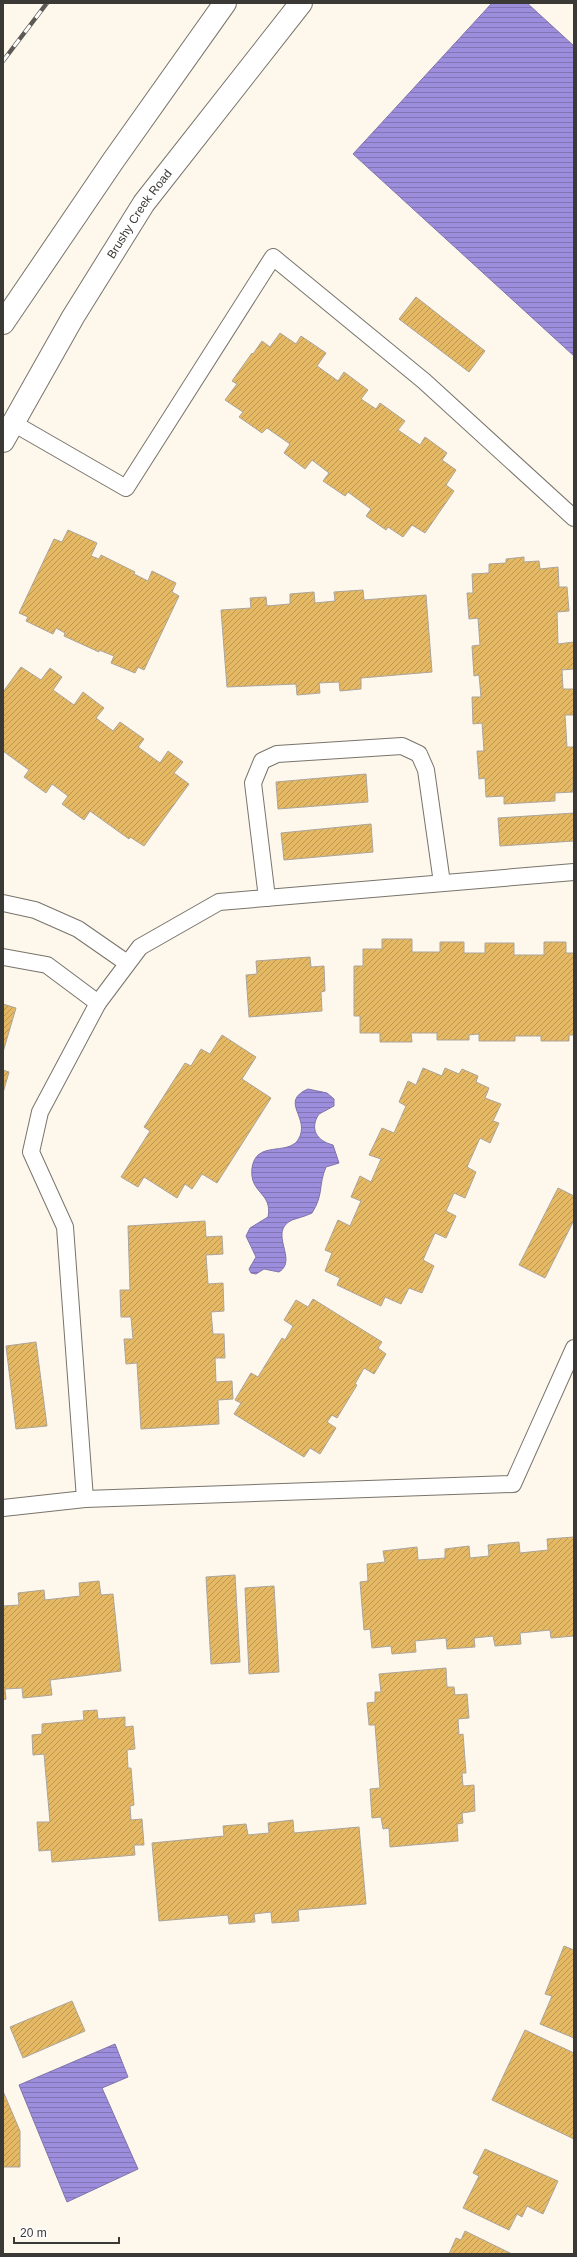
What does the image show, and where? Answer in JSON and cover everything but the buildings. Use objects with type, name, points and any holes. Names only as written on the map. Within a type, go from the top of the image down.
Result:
[{"type":"main road","points":[[3,323],[113,161],[225,3]]},
{"type":"main road","name":"Brushy Creek Road","points":[[8,432],[73,317],[144,203],[301,3]]},
{"type":"lane","points":[[8,432],[87,465],[126,488],[273,257],[424,381],[574,518]]},
{"type":"lane","points":[[267,898],[253,783],[262,761],[277,754],[402,746],[419,754],[426,770],[442,883]]},
{"type":"lane","points":[[86,1499],[65,1227],[31,1152],[40,1112],[98,1003],[128,963],[140,948],[219,902],[574,872]]},
{"type":"lane","points":[[3,903],[35,910],[78,929],[128,963]]},
{"type":"lane","points":[[3,957],[46,965],[98,1003]]},
{"type":"lane","points":[[3,1508],[86,1499],[513,1484],[574,1348]]},
{"type":"shaded area","points":[[492,3],[527,3],[574,46],[574,356],[353,154]]},
{"type":"shaded area","points":[[308,1089],[327,1093],[334,1099],[334,1106],[319,1114],[316,1119],[315,1129],[316,1134],[323,1141],[333,1145],[339,1163],[326,1167],[320,1195],[312,1213],[292,1220],[285,1225],[282,1232],[286,1260],[284,1267],[279,1272],[264,1269],[256,1274],[251,1273],[249,1269],[256,1257],[246,1236],[250,1228],[268,1217],[269,1209],[267,1202],[254,1183],[252,1168],[255,1159],[259,1154],[265,1151],[293,1145],[298,1140],[301,1132],[301,1125],[295,1105],[296,1099],[300,1094]]},
{"type":"shaded area","points":[[115,2044],[128,2077],[102,2088],[138,2169],[67,2202],[19,2085]]},
{"type":"railway","points":[[3,61],[47,3]]}]
